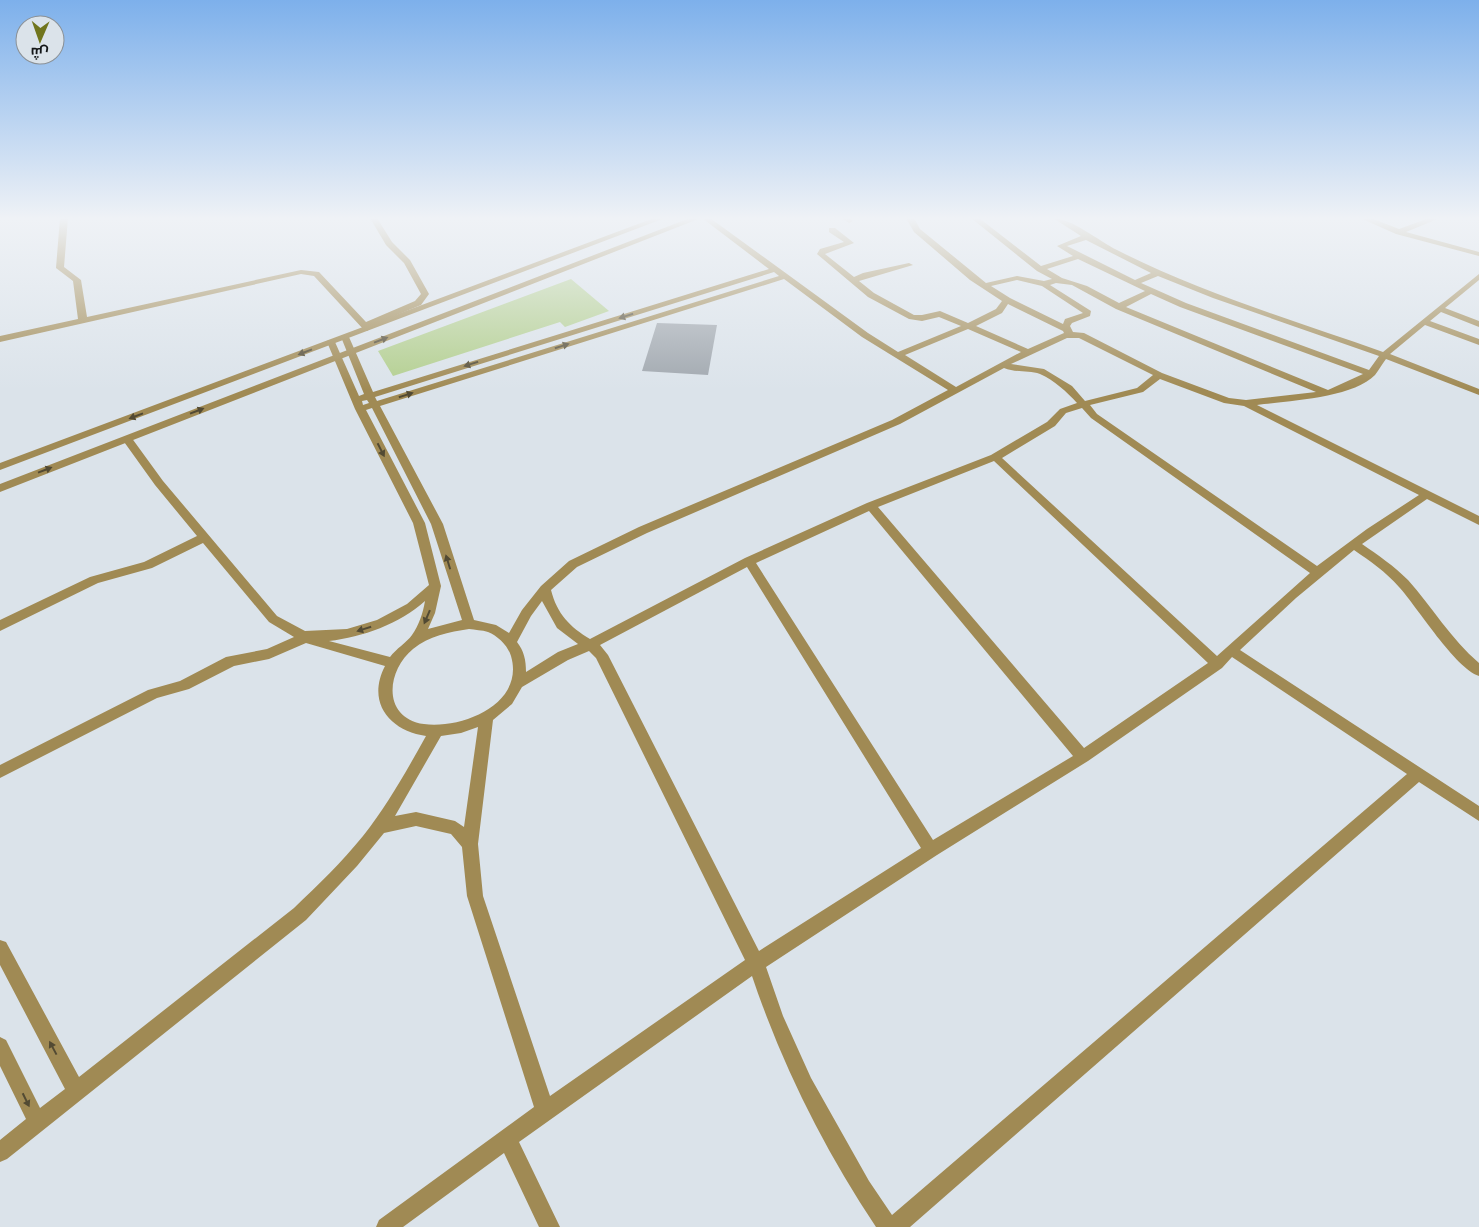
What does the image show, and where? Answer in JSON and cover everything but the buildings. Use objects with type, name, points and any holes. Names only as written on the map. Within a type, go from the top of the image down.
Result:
[{"type":"street","points":[[70,275],[77,280],[83,321]]},
{"type":"street","points":[[0,340],[286,275]]},
{"type":"street","points":[[317,275],[366,327]]},
{"type":"street","points":[[0,467],[345,337],[418,303],[425,294],[415,275]]},
{"type":"street","points":[[366,327],[507,275]]},
{"type":"street","points":[[0,488],[336,357],[555,275]]},
{"type":"street","points":[[358,405],[757,275]]},
{"type":"street","points":[[781,275],[898,355],[956,391]]},
{"type":"street","points":[[846,275],[871,295],[912,317],[922,318],[940,314],[1028,352]]},
{"type":"street","points":[[853,281],[864,278],[866,275]]},
{"type":"street","points":[[970,275],[1007,300],[1159,375],[1217,399],[1246,403],[1328,393],[1353,384],[1371,374],[1384,355],[1479,276]]},
{"type":"street","points":[[1051,275],[1119,307],[1328,393]]},
{"type":"street","points":[[1119,275],[1150,291],[1371,374]]},
{"type":"street","points":[[1137,284],[1137,282],[1152,275]]},
{"type":"street","points":[[1162,275],[1184,286],[1384,355],[1479,392]]},
{"type":"street","points":[[372,400],[784,277]]},
{"type":"street","points":[[986,285],[1017,278],[1046,284],[1058,279]]},
{"type":"street","points":[[1046,284],[1050,289],[1087,311],[1087,314],[1068,322],[1068,331]]},
{"type":"street","points":[[1119,307],[1150,291]]},
{"type":"street","points":[[898,355],[999,311],[1007,300]]},
{"type":"street","points":[[1440,309],[1479,324]]},
{"type":"street","points":[[1264,335],[1279,320]]},
{"type":"street","points":[[1424,322],[1479,342]]},
{"type":"street","points":[[511,641],[526,613],[544,590],[573,564],[606,547],[896,422],[1068,331]]},
{"type":"street","points":[[345,337],[372,400],[437,524],[469,624]]},
{"type":"street","points":[[330,342],[358,405],[419,523],[435,586],[429,613],[417,639]]},
{"type":"street","points":[[1005,364],[1014,369],[1041,371],[1069,388],[1094,416],[1317,572]]},
{"type":"street","points":[[518,682],[563,656],[590,645],[749,561],[871,506],[995,456],[1033,436],[1050,424],[1063,410],[1140,390],[1159,375]]},
{"type":"street","points":[[1246,403],[1479,521]]},
{"type":"street","points":[[127,438],[159,483],[263,609],[285,628],[304,638],[392,663]]},
{"type":"street","points":[[995,456],[1217,664]]},
{"type":"street","points":[[386,1227],[545,1111],[756,963],[931,850],[1083,757],[1217,664],[1268,614],[1317,572],[1385,520],[1428,494]]},
{"type":"street","points":[[871,506],[1083,757]]},
{"type":"street","points":[[0,626],[94,580],[148,566],[204,538]]},
{"type":"street","points":[[1354,544],[1389,569],[1403,583],[1462,657],[1479,672]]},
{"type":"street","points":[[749,561],[931,850]]},
{"type":"street","points":[[0,772],[152,694],[177,688],[231,661],[269,654],[304,638],[347,634],[381,623],[412,607],[435,586]]},
{"type":"street","points":[[544,590],[557,620],[572,634],[590,645],[601,656],[756,963],[775,1018],[804,1085],[862,1188],[888,1227]]},
{"type":"street","points":[[469,624],[493,629],[511,641],[520,660],[518,682],[506,701],[486,718],[462,728],[436,732],[412,728],[394,717],[385,701],[384,682],[392,663],[403,650],[417,639],[434,631],[469,624]]},
{"type":"street","points":[[1231,650],[1479,814]]},
{"type":"street","points":[[486,718],[470,844],[475,896],[545,1111]]},
{"type":"street","points":[[0,1152],[300,914],[339,875],[378,828],[436,732]]},
{"type":"street","points":[[894,1227],[1419,773]]},
{"type":"street","points":[[378,828],[416,819],[456,828],[470,844]]},
{"type":"street","points":[[0,948],[76,1091]]},
{"type":"street","points":[[0,1046],[37,1122]]},
{"type":"street","points":[[507,1139],[550,1227]]},
{"type":"green space","points":[[571,279],[609,311],[565,327],[560,322],[393,376],[378,351]]}]
